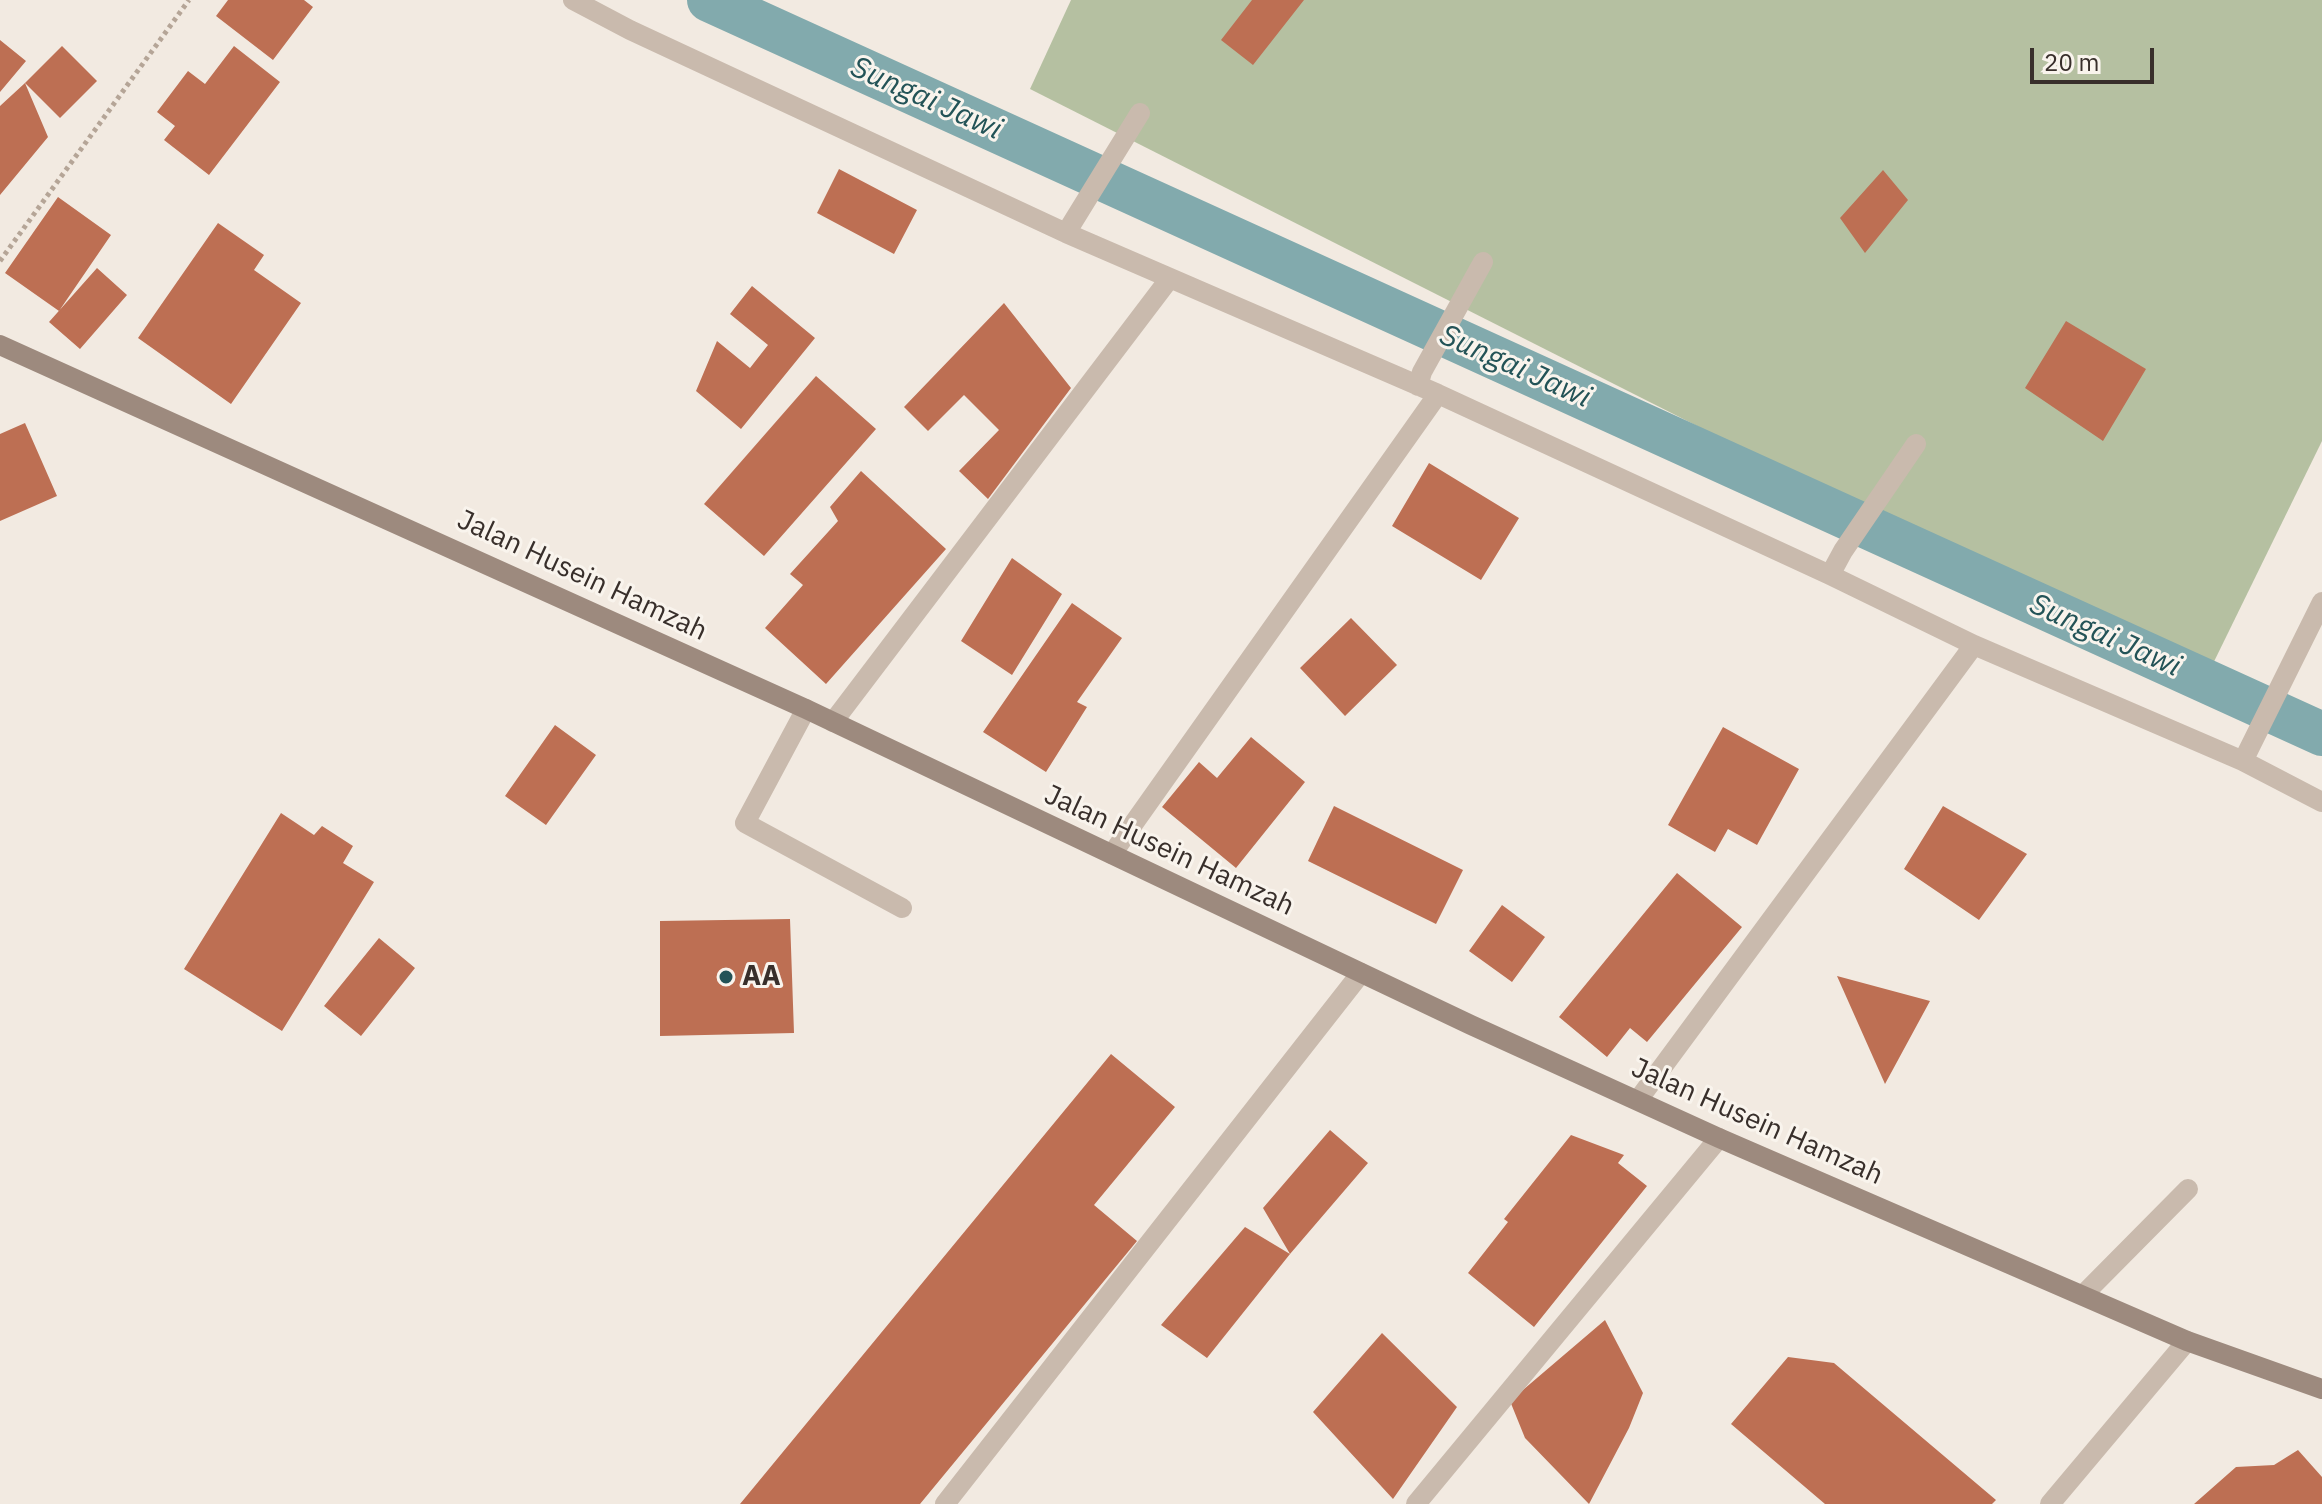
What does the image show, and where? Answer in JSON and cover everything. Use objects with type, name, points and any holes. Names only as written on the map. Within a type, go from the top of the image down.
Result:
[{"type":"street","points":[[573,0],[630,30],[1066,233],[1420,379],[1434,400],[1830,575],[1974,645],[2243,761],[2322,802]]},
{"type":"street","points":[[1066,233],[1140,113]]},
{"type":"street","points":[[1420,379],[1483,262]]},
{"type":"street","points":[[833,722],[1170,278]]},
{"type":"street","name":"Jalan Husein Hamzah","points":[[0,345],[806,709],[1361,973],[1719,1138],[2187,1341],[2322,1389]]},
{"type":"street","points":[[1112,854],[1434,400]]},
{"type":"street","points":[[1830,575],[1916,444]]},
{"type":"street","points":[[2243,761],[2322,602]]},
{"type":"street","points":[[1638,1100],[1974,645]]},
{"type":"street","points":[[806,709],[745,823],[902,908]]},
{"type":"street","points":[[945,1504],[1361,973]]},
{"type":"street","points":[[1416,1504],[1719,1138]]},
{"type":"street","points":[[2083,1295],[2188,1189]]},
{"type":"street","points":[[2050,1504],[2187,1341]]},
{"type":"path","points":[[0,261],[189,0]]},
{"type":"green space","points":[[1071,0],[2322,0],[2322,441],[2204,682],[1030,89]]},
{"type":"building","points":[[228,0],[304,0],[313,7],[273,60],[216,16]]},
{"type":"building","points":[[1252,0],[1304,0],[1253,65],[1221,40]]},
{"type":"building","points":[[0,40],[26,61],[0,92]]},
{"type":"building","points":[[62,46],[97,81],[60,118],[25,83]]},
{"type":"building","points":[[234,46],[280,82],[209,175],[164,140],[175,126],[157,112],[188,71],[205,84]]},
{"type":"building","points":[[25,83],[48,137],[0,195],[0,106]]},
{"type":"building","points":[[839,169],[917,210],[894,254],[817,213]]},
{"type":"building","points":[[1883,170],[1908,200],[1865,253],[1840,218]]},
{"type":"building","points":[[58,197],[111,235],[59,311],[5,273]]},
{"type":"building","points":[[218,223],[264,255],[254,270],[301,303],[231,404],[138,338]]},
{"type":"building","points":[[97,268],[127,295],[80,349],[49,322]]},
{"type":"building","points":[[752,286],[815,338],[741,429],[696,391],[717,341],[750,368],[768,345],[730,314]]},
{"type":"building","points":[[1004,303],[1071,388],[988,499],[959,471],[999,430],[964,395],[928,431],[904,407]]},
{"type":"building","points":[[2066,321],[2146,369],[2103,441],[2025,388]]},
{"type":"building","points":[[816,376],[876,429],[764,556],[704,504]]},
{"type":"building","points":[[25,423],[57,496],[0,521],[0,434]]},
{"type":"building","points":[[1429,463],[1519,518],[1481,580],[1392,526]]},
{"type":"building","points":[[861,471],[946,549],[826,684],[765,628],[803,585],[790,574],[838,521],[830,507]]},
{"type":"building","points":[[1012,558],[1062,594],[1012,675],[961,641]]},
{"type":"building","points":[[1072,603],[1122,638],[1077,702],[1087,707],[1046,772],[983,732]]},
{"type":"building","points":[[1351,618],[1397,665],[1345,716],[1300,668]]},
{"type":"building","points":[[555,725],[596,755],[546,825],[505,796]]},
{"type":"building","points":[[1723,727],[1799,769],[1757,845],[1728,829],[1715,852],[1668,825]]},
{"type":"building","points":[[1251,737],[1305,782],[1236,868],[1162,807],[1199,762],[1217,778]]},
{"type":"building","points":[[1334,806],[1463,870],[1436,924],[1308,861]]},
{"type":"building","points":[[1943,806],[2027,854],[1979,920],[1904,869]]},
{"type":"building","points":[[281,813],[314,835],[322,826],[353,846],[343,863],[374,882],[282,1031],[184,969]]},
{"type":"building","points":[[1677,873],[1742,927],[1647,1042],[1630,1028],[1607,1057],[1559,1017]]},
{"type":"building","points":[[1502,905],[1545,937],[1512,982],[1469,951]]},
{"type":"building","name":"AA","points":[[790,919],[794,1033],[660,1036],[660,921]]},
{"type":"building","points":[[379,938],[415,968],[361,1036],[324,1006]]},
{"type":"building","points":[[1837,976],[1930,1001],[1885,1084]]},
{"type":"building","points":[[1111,1054],[1175,1107],[1094,1205],[1137,1241],[920,1504],[740,1504]]},
{"type":"building","points":[[1330,1130],[1368,1163],[1290,1254],[1263,1208]]},
{"type":"building","points":[[1571,1135],[1624,1155],[1618,1163],[1647,1186],[1534,1327],[1468,1273],[1508,1222],[1504,1219]]},
{"type":"building","points":[[1245,1227],[1290,1254],[1207,1358],[1161,1325]]},
{"type":"building","points":[[1605,1320],[1643,1393],[1629,1428],[1589,1504],[1525,1438],[1510,1401]]},
{"type":"building","points":[[1382,1333],[1457,1407],[1393,1499],[1313,1412]]},
{"type":"building","points":[[1788,1357],[1834,1363],[1996,1500],[1992,1504],[1825,1504],[1731,1424]]},
{"type":"building","points":[[2298,1450],[2322,1477],[2322,1504],[2194,1504],[2236,1467],[2274,1465]]},
{"type":"waterway","name":"Sungai Jawi","points":[[709,0],[2322,734]]},
{"type":"place","name":"AA","points":[[726,977]]}]
